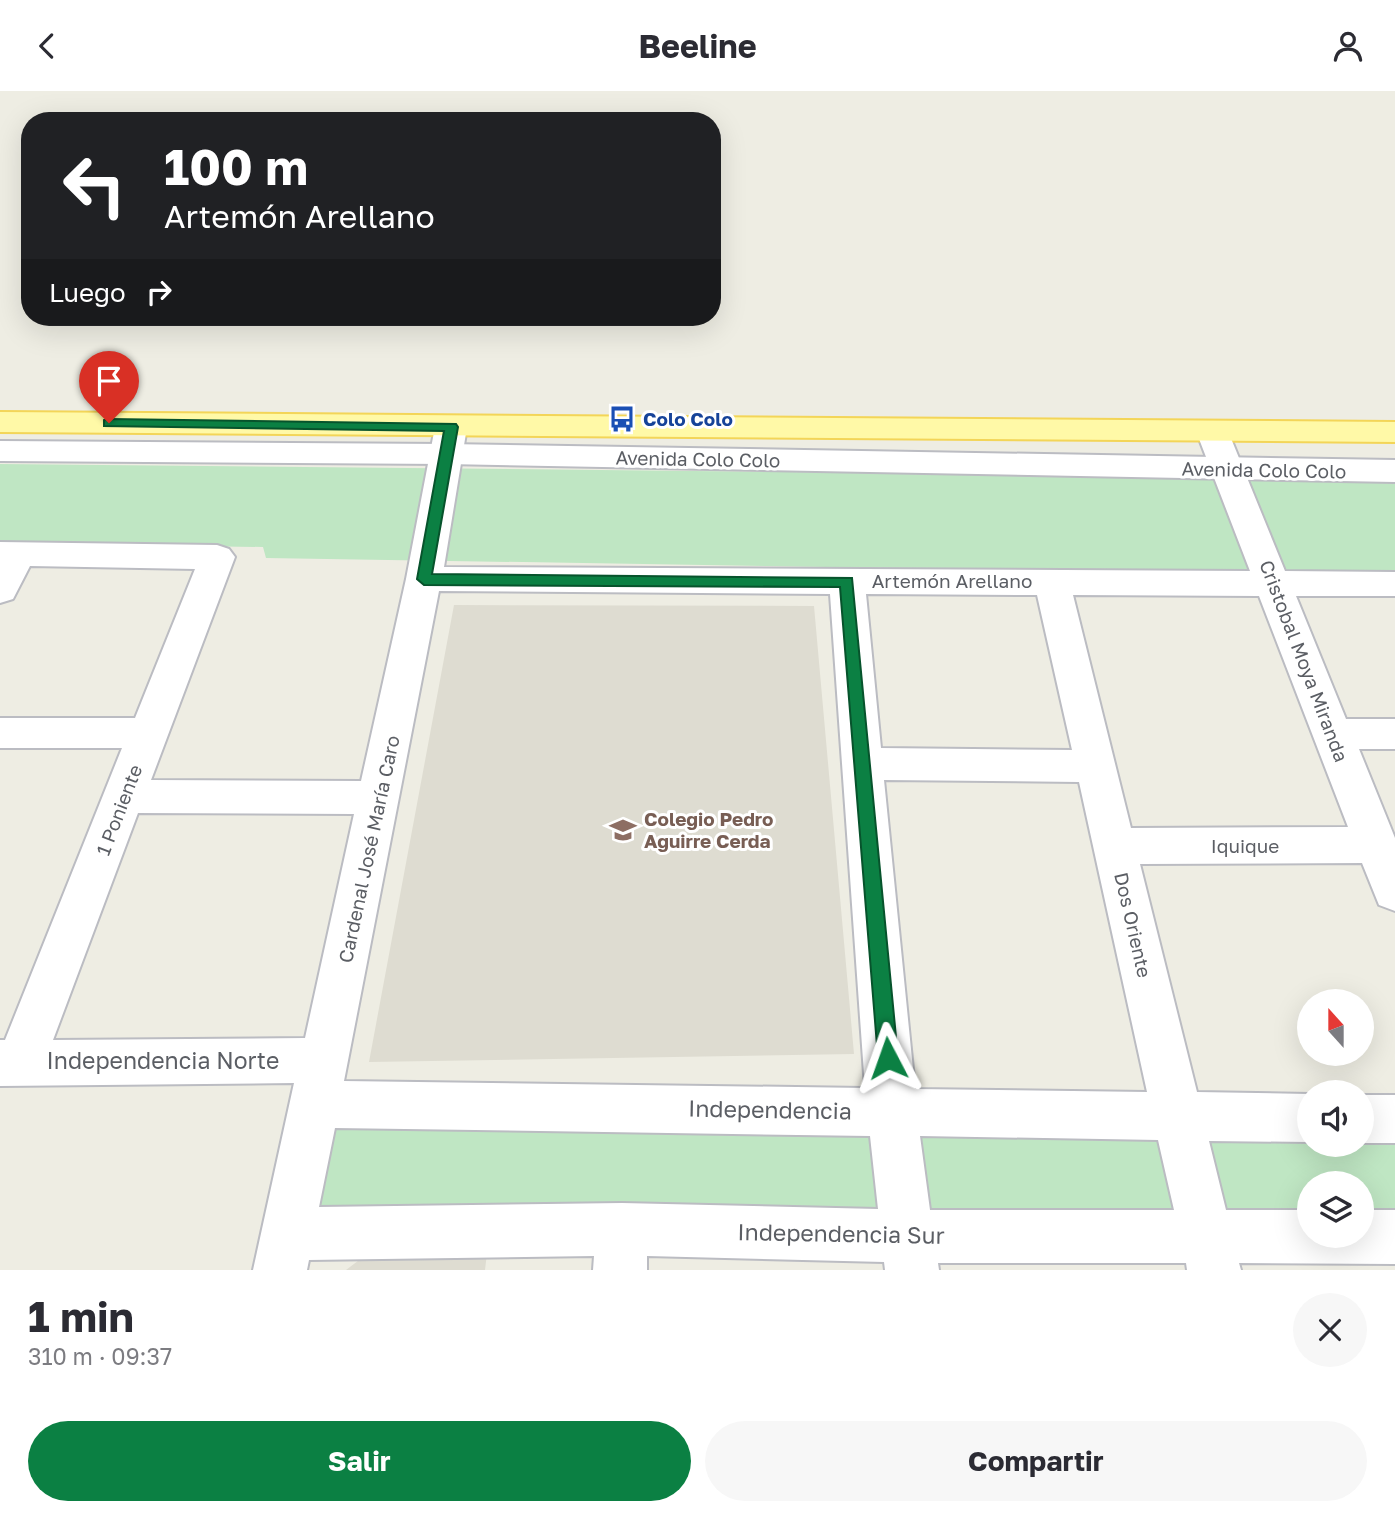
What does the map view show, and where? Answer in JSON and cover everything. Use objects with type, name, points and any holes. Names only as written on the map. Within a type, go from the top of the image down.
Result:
[{"type":"main road","name":"Avenida Colo Colo","points":[[0,422],[449,440],[1212,431],[1395,432]]},
{"type":"street","name":"Cristobal Moya Miranda","points":[[1212,431],[1395,892]]},
{"type":"street","name":"Avenida Colo Colo","points":[[0,451],[449,440],[1228,470],[1395,471]]},
{"type":"street","name":"Cardenal José María Caro","points":[[284,1252],[424,579],[449,440]]},
{"type":"street","name":"1 Poniente","points":[[9,554],[217,557],[125,796],[10,1063]]},
{"type":"street","points":[[0,590],[9,554]]},
{"type":"street","name":"Artemón Arellano","points":[[424,579],[847,582],[1052,580],[1395,584]]},
{"type":"street","name":"Dos Oriente","points":[[1052,580],[1210,1253]]},
{"type":"street","points":[[847,582],[892,1112],[910,1253]]},
{"type":"street","points":[[0,733],[148,733]]},
{"type":"street","points":[[1332,734],[1395,734]]},
{"type":"street","points":[[864,764],[1095,766]]},
{"type":"street","points":[[125,796],[379,798]]},
{"type":"street","name":"Iquique","points":[[1114,846],[1377,845]]},
{"type":"street","name":"Independencia Norte","points":[[10,1063],[320,1082]]},
{"type":"street","name":"Independencia","points":[[320,1082],[892,1112],[1297,1118]]},
{"type":"street","points":[[1374,1119],[1395,1119]]},
{"type":"street","name":"Independencia Sur","points":[[284,1252],[621,1250],[1210,1253],[1395,1237]]},
{"type":"shaded area","name":"Colegio Pedro Aguirre Cerda","points":[[454,605],[814,606],[854,1054],[369,1062]]},
{"type":"shaded area","points":[[371,1251],[487,1253],[485,1270],[346,1270]]},
{"type":"green space","points":[[0,464],[1395,478],[1395,576],[266,558],[263,547],[0,543]]},
{"type":"green space","points":[[326,1125],[874,1128],[881,1220],[307,1216]]},
{"type":"green space","points":[[1160,1126],[1183,1218],[921,1218],[911,1127]]},
{"type":"green space","points":[[1374,1131],[1395,1131],[1395,1223],[1374,1223],[1374,1171],[1297,1171],[1297,1223],[1223,1224],[1199,1132],[1297,1132],[1297,1157],[1374,1157]]},
{"type":"place","name":"Colo Colo","points":[[622,419]]},
{"type":"place","name":"Colegio Pedro Aguirre Cerda","points":[[623,830]]},
{"type":"route","points":[[109,423],[451,427],[424,579],[847,582],[888,1058]]}]
